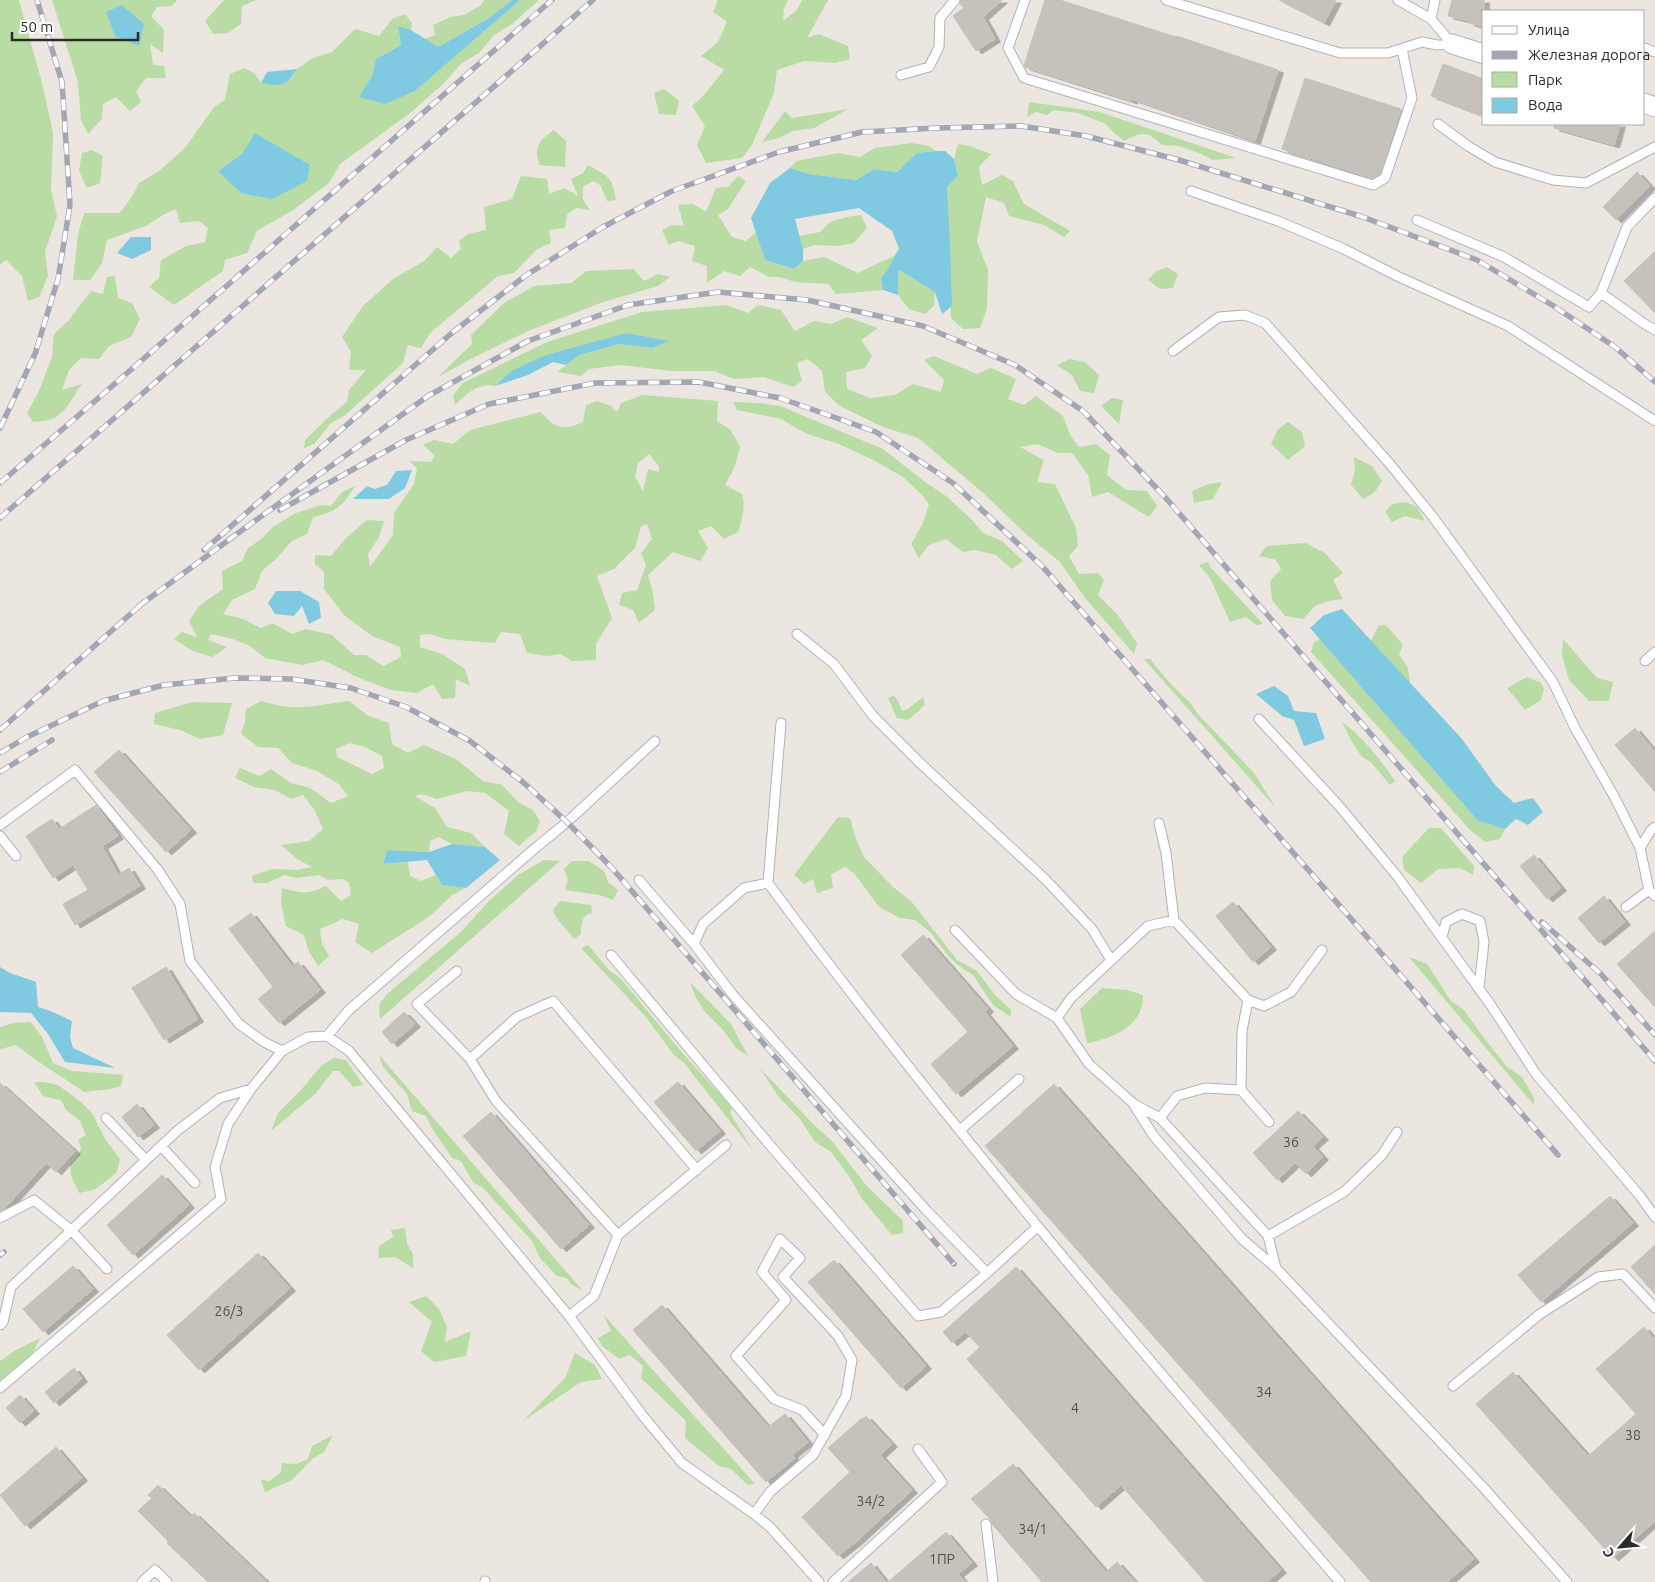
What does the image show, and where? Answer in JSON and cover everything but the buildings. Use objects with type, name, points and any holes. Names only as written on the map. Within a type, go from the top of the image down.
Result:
[{"type":"street","points":[[1452,44],[1482,53]]},
{"type":"lane","points":[[901,75],[929,67],[939,47],[940,18],[955,0]]},
{"type":"lane","points":[[1025,0],[1008,48],[1024,78],[1373,185],[1385,178],[1412,98],[1402,49]]},
{"type":"lane","points":[[1166,0],[1340,53],[1388,53],[1422,42],[1437,45],[1452,44]]},
{"type":"lane","points":[[1398,0],[1432,19],[1452,44]]},
{"type":"lane","points":[[1432,19],[1435,0]]},
{"type":"lane","points":[[1438,124],[1468,146],[1495,162],[1553,180],[1586,182],[1655,147]]},
{"type":"lane","points":[[1191,191],[1278,221],[1344,249],[1397,276],[1508,326],[1655,420]]},
{"type":"lane","points":[[1417,220],[1504,257],[1589,307],[1602,293],[1627,226],[1655,198]]},
{"type":"lane","points":[[1602,293],[1655,330]]},
{"type":"lane","points":[[1173,351],[1219,318],[1245,315],[1265,323],[1389,463],[1434,517],[1553,682],[1575,728],[1615,798],[1640,848],[1652,893],[1626,907]]},
{"type":"lane","points":[[797,634],[834,664],[873,716],[920,763],[1046,880],[1092,929],[1111,960]]},
{"type":"lane","points":[[1645,661],[1655,652]]},
{"type":"lane","points":[[1259,719],[1340,807],[1397,876],[1479,988],[1536,1074],[1640,1196],[1655,1217]]},
{"type":"lane","points":[[781,723],[768,883],[824,959],[1037,1228],[1340,1582]]},
{"type":"lane","points":[[327,1036],[349,1010],[532,850],[567,822],[655,741]]},
{"type":"lane","points":[[0,825],[75,770],[158,870],[180,904],[190,961],[239,1024],[264,1042],[282,1050]]},
{"type":"lane","points":[[1159,823],[1166,853],[1174,920],[1248,1000],[1264,1006],[1291,992],[1322,950]]},
{"type":"lane","points":[[1640,848],[1651,830],[1655,827]]},
{"type":"lane","points":[[0,836],[16,856]]},
{"type":"lane","points":[[639,880],[694,944],[739,1002],[927,1211],[987,1273]]},
{"type":"lane","points":[[694,944],[703,924],[744,888],[768,883]]},
{"type":"lane","points":[[1442,937],[1446,922],[1462,914],[1480,922],[1484,942],[1479,988]]},
{"type":"lane","points":[[1058,1018],[1071,998],[1148,926],[1174,920]]},
{"type":"lane","points":[[955,930],[1016,994],[1058,1018],[1089,1064],[1134,1104],[1160,1118],[1268,1236],[1276,1268]]},
{"type":"lane","points":[[611,956],[775,1152],[918,1316],[940,1312],[1037,1228]]},
{"type":"lane","points":[[457,971],[417,1004],[470,1058],[496,1101],[618,1235]]},
{"type":"lane","points":[[1248,1000],[1242,1031],[1241,1090],[1269,1122]]},
{"type":"lane","points":[[470,1058],[517,1017],[553,1002],[697,1170]]},
{"type":"lane","points":[[0,1388],[221,1199],[215,1167],[228,1124],[251,1089],[282,1050],[308,1037],[327,1036],[349,1051],[569,1316],[643,1416],[682,1463],[754,1514],[783,1540],[819,1582]]},
{"type":"lane","points":[[960,1130],[1019,1078]]},
{"type":"lane","points":[[1160,1118],[1177,1096],[1205,1088],[1241,1090]]},
{"type":"lane","points":[[0,1325],[3,1322],[11,1286],[177,1131],[220,1098],[251,1089]]},
{"type":"lane","points":[[1134,1104],[1153,1135],[1242,1239],[1276,1268],[1483,1487],[1566,1582]]},
{"type":"lane","points":[[106,1118],[146,1160]]},
{"type":"lane","points":[[1268,1236],[1344,1192],[1382,1155],[1397,1132]]},
{"type":"lane","points":[[569,1316],[594,1296],[618,1235],[726,1145]]},
{"type":"lane","points":[[161,1146],[195,1183]]},
{"type":"lane","points":[[0,1218],[34,1200],[72,1230],[107,1269]]},
{"type":"lane","points":[[754,1514],[764,1498],[813,1455],[825,1434],[846,1396],[852,1360],[838,1336],[783,1277],[800,1258],[780,1239],[762,1272],[786,1300],[736,1356],[774,1399],[802,1410],[825,1434]]},
{"type":"lane","points":[[1453,1386],[1540,1314],[1598,1277],[1623,1274],[1655,1308]]},
{"type":"lane","points":[[833,1582],[942,1482],[918,1449]]},
{"type":"lane","points":[[986,1524],[993,1582]]},
{"type":"lane","points":[[142,1582],[155,1570],[167,1582]]},
{"type":"green space","points":[[0,0],[19,0],[42,83],[53,133],[51,190],[57,216],[45,252],[48,276],[39,297],[28,301],[22,276],[6,260],[0,265]]},
{"type":"green space","points":[[52,0],[177,0],[172,6],[157,7],[151,16],[164,30],[163,53],[150,44],[153,65],[164,66],[166,78],[146,78],[136,91],[141,102],[130,111],[116,97],[103,104],[102,119],[88,134],[81,120],[78,82]]},
{"type":"green space","points":[[224,0],[256,0],[242,6],[241,24],[228,33],[213,34],[205,21]]},
{"type":"green space","points":[[484,0],[512,0],[489,18],[438,47],[424,39],[435,35],[433,25],[450,17],[464,15],[480,6]]},
{"type":"green space","points":[[520,0],[539,0],[512,24],[494,35],[479,53],[462,63],[442,85],[410,113],[340,164],[329,183],[293,210],[257,231],[247,253],[225,260],[223,271],[174,305],[149,287],[159,278],[161,260],[186,246],[205,242],[208,228],[199,221],[180,223],[176,209],[146,226],[107,240],[102,263],[90,280],[73,280],[78,234],[84,213],[120,213],[139,183],[159,171],[185,148],[214,107],[225,100],[230,74],[244,68],[254,73],[261,83],[291,79],[297,69],[313,58],[332,52],[355,29],[379,36],[392,19],[405,14],[412,23],[411,30],[398,27],[401,45],[376,59],[372,76],[360,97],[415,91]],"holes":[[[281,148],[293,156],[218,171],[242,154]]]},
{"type":"green space","points":[[718,0],[788,0],[784,8],[783,21],[797,10],[802,0],[828,0],[807,38],[819,34],[848,46],[850,59],[834,63],[804,61],[777,70],[774,93],[752,145],[742,158],[706,163],[697,145],[705,126],[692,106],[704,95],[724,70],[701,56],[718,42],[727,22],[713,12]]},
{"type":"green space","points":[[664,89],[679,101],[676,115],[659,114],[654,93]]},
{"type":"green space","points":[[1029,102],[1100,112],[1236,158],[1213,160],[1179,146],[1162,145],[1153,137],[1144,134],[1136,135],[1124,141],[1106,124],[1078,113],[1053,110],[1047,115],[1036,112],[1027,117]]},
{"type":"green space","points":[[848,109],[814,128],[793,131],[779,138],[762,142],[785,111],[792,118]]},
{"type":"green space","points":[[554,130],[566,141],[565,167],[540,165],[538,159],[537,149],[539,144]]},
{"type":"green space","points":[[911,143],[929,146],[936,151],[917,153],[897,172],[874,169],[856,180],[809,174],[790,168],[796,161],[839,153],[860,157],[875,148]]},
{"type":"green space","points":[[958,144],[970,146],[991,154],[979,167],[982,185],[1002,175],[1013,181],[1024,204],[1070,231],[1064,237],[1044,225],[1009,216],[1004,203],[986,197],[977,242],[988,270],[987,309],[980,328],[963,329],[951,318],[947,187],[958,176],[954,159]]},
{"type":"green space","points":[[92,150],[103,156],[100,183],[87,188],[79,171],[82,153]]},
{"type":"green space","points":[[588,165],[608,178],[613,186],[616,200],[607,201],[601,186],[594,181],[583,186],[583,200],[590,210],[576,208],[567,215],[565,228],[549,230],[551,243],[537,249],[514,273],[498,276],[430,333],[421,348],[408,345],[403,363],[344,416],[331,423],[314,444],[304,448],[305,440],[347,402],[349,390],[366,370],[349,370],[351,352],[342,337],[363,306],[393,279],[424,261],[437,247],[451,258],[461,249],[459,241],[468,234],[486,230],[484,207],[512,199],[521,176],[547,179],[549,194],[564,188],[578,196],[571,179],[583,173]]},
{"type":"green space","points":[[738,176],[746,181],[728,209],[718,215],[732,237],[746,241],[756,232],[765,260],[794,269],[803,261],[824,257],[858,273],[894,256],[889,270],[881,278],[883,290],[836,294],[828,284],[795,282],[780,277],[769,277],[750,267],[740,276],[724,271],[707,283],[707,266],[692,261],[695,246],[679,241],[669,245],[662,230],[672,225],[684,226],[678,205],[693,204],[706,212],[716,188],[728,187]]},
{"type":"green space","points":[[861,215],[867,228],[854,243],[837,246],[814,245],[803,249],[799,236],[820,232],[830,222]]},
{"type":"green space","points":[[1167,267],[1178,274],[1173,288],[1160,289],[1148,280],[1155,272]]},
{"type":"green space","points":[[898,268],[935,292],[934,306],[925,314],[909,309],[898,295]]},
{"type":"green space","points":[[634,269],[644,281],[658,274],[670,277],[658,286],[603,302],[528,331],[438,377],[472,344],[471,335],[504,303],[534,286],[571,283],[586,271]]},
{"type":"green space","points":[[115,276],[118,298],[132,303],[140,319],[131,337],[109,346],[99,359],[81,358],[69,370],[62,390],[82,384],[69,404],[60,414],[50,420],[33,422],[27,413],[39,391],[52,357],[54,334],[68,321],[91,291],[103,294],[107,277]]},
{"type":"green space","points":[[726,305],[748,313],[758,305],[781,310],[795,331],[814,321],[831,324],[847,317],[878,328],[861,340],[872,356],[865,368],[846,372],[847,389],[870,398],[895,395],[913,384],[941,392],[944,380],[924,360],[934,356],[977,374],[991,368],[1016,379],[1008,399],[1024,405],[1036,396],[1063,416],[1070,435],[1079,447],[1096,444],[1110,455],[1107,475],[1126,490],[1147,491],[1157,506],[1149,517],[1108,492],[1092,497],[1088,475],[1072,453],[1058,453],[1038,444],[1020,447],[1044,460],[1037,482],[1055,484],[1076,528],[1078,546],[1069,556],[1079,574],[1098,573],[1104,580],[1098,595],[1117,614],[1137,643],[1134,654],[1085,598],[1060,562],[918,438],[883,427],[840,406],[825,392],[822,371],[808,359],[797,363],[802,381],[793,387],[764,377],[734,379],[714,371],[672,371],[621,365],[589,369],[581,376],[557,372],[580,355],[619,344],[652,348],[668,341],[626,333],[511,371],[495,386],[478,387],[455,405],[453,395],[463,383],[547,342],[642,312]]},
{"type":"green space","points":[[1070,359],[1085,362],[1099,375],[1094,393],[1080,391],[1072,375],[1057,365]]},
{"type":"green space","points":[[643,395],[718,401],[717,421],[731,430],[740,447],[735,466],[725,485],[742,494],[744,509],[738,532],[724,539],[711,526],[698,531],[708,548],[700,561],[673,552],[648,575],[655,610],[639,623],[633,610],[619,605],[622,593],[637,590],[646,565],[641,553],[652,539],[647,524],[641,526],[635,548],[614,569],[597,576],[612,618],[596,644],[596,660],[572,661],[560,654],[547,656],[527,653],[520,634],[501,632],[495,643],[445,639],[431,634],[420,635],[420,647],[442,654],[465,669],[470,686],[456,679],[455,698],[442,699],[433,684],[417,693],[391,690],[357,677],[323,660],[302,665],[265,658],[250,646],[230,638],[211,634],[208,640],[227,647],[212,657],[193,651],[174,639],[182,632],[197,637],[189,621],[200,605],[223,589],[222,571],[242,561],[248,548],[260,540],[274,526],[296,513],[321,505],[331,506],[342,492],[355,486],[338,507],[328,513],[313,517],[307,534],[292,541],[262,571],[255,589],[232,600],[223,614],[243,619],[261,628],[272,623],[292,634],[306,629],[332,635],[354,655],[366,655],[383,666],[401,657],[400,647],[372,636],[344,615],[324,589],[324,572],[315,564],[315,555],[331,556],[347,537],[367,520],[384,521],[379,537],[368,554],[370,567],[393,535],[394,513],[414,484],[417,468],[409,461],[431,462],[435,456],[423,445],[434,440],[453,444],[470,430],[541,412],[555,425],[570,427],[583,422],[586,405],[597,401],[611,406],[617,412],[621,403]],"holes":[[[649,454],[659,466],[659,472],[648,469],[643,491],[635,477],[638,463]]]},
{"type":"green space","points":[[1112,398],[1123,400],[1119,424],[1101,406]]},
{"type":"green space","points":[[733,402],[780,406],[883,449],[946,496],[983,533],[1002,541],[1023,561],[1012,569],[996,555],[975,550],[963,552],[946,539],[929,545],[919,558],[911,544],[923,523],[929,504],[903,477],[873,460],[839,444],[807,434],[781,419],[737,410]]},
{"type":"green space","points":[[1288,422],[1302,432],[1305,446],[1288,460],[1271,444],[1278,429]]},
{"type":"green space","points":[[1354,457],[1372,466],[1382,481],[1374,493],[1363,499],[1351,485],[1355,470]]},
{"type":"green space","points":[[1222,482],[1213,499],[1194,503],[1192,491],[1209,484]]},
{"type":"green space","points":[[1406,502],[1417,507],[1425,521],[1405,516],[1392,522],[1385,512],[1392,504]]},
{"type":"green space","points":[[1305,543],[1325,553],[1343,573],[1333,580],[1343,599],[1328,601],[1315,606],[1303,619],[1285,616],[1272,600],[1270,581],[1281,569],[1276,560],[1259,556],[1267,546]]},
{"type":"green space","points":[[1208,562],[1211,568],[1263,624],[1256,625],[1246,617],[1230,622],[1210,578],[1199,565]]},
{"type":"green space","points":[[1379,625],[1386,625],[1403,645],[1399,654],[1408,668],[1410,683],[1371,641]]},
{"type":"green space","points":[[1320,639],[1478,821],[1505,829],[1500,839],[1485,842],[1471,831],[1311,652],[1314,642]]},
{"type":"green space","points":[[1563,639],[1597,678],[1613,682],[1609,701],[1589,701],[1569,680],[1562,655]]},
{"type":"green space","points":[[1144,659],[1150,659],[1196,712],[1254,773],[1276,808]]},
{"type":"green space","points":[[1527,677],[1541,683],[1544,689],[1541,700],[1525,710],[1507,688]]},
{"type":"green space","points":[[894,695],[902,711],[908,709],[923,697],[925,704],[908,720],[897,718],[888,698]]},
{"type":"green space","points":[[261,701],[298,707],[349,701],[367,715],[389,723],[392,744],[408,753],[424,745],[456,759],[483,781],[502,785],[518,802],[533,810],[540,821],[536,831],[519,846],[504,834],[509,811],[485,793],[467,791],[437,799],[421,794],[415,796],[435,808],[447,827],[471,833],[485,847],[452,844],[439,837],[430,841],[429,852],[387,850],[383,864],[408,862],[410,876],[421,881],[436,875],[442,885],[466,888],[452,895],[430,916],[372,953],[355,942],[359,924],[343,919],[320,929],[322,944],[329,956],[318,966],[309,952],[304,935],[286,926],[281,903],[282,888],[304,892],[314,891],[326,886],[341,901],[351,895],[349,883],[343,879],[328,880],[319,875],[296,878],[284,875],[267,883],[253,883],[252,876],[273,869],[297,870],[312,867],[297,859],[281,845],[309,841],[323,829],[314,809],[303,795],[292,799],[274,790],[254,787],[235,778],[240,768],[260,776],[271,769],[291,783],[310,788],[331,803],[348,796],[340,785],[317,771],[292,763],[278,748],[258,747],[241,734],[245,722],[246,709]],"holes":[[[349,743],[365,747],[382,756],[384,768],[372,774],[337,757],[336,749]]]},
{"type":"green space","points":[[192,702],[232,703],[223,735],[200,739],[180,730],[154,724],[155,713]]},
{"type":"green space","points":[[1342,722],[1371,749],[1395,781],[1390,785],[1371,762],[1362,757]]},
{"type":"green space","points":[[838,817],[850,818],[864,857],[893,887],[911,901],[957,960],[977,971],[994,994],[1011,1010],[1011,1017],[993,1005],[973,975],[949,957],[931,933],[915,920],[900,918],[879,907],[854,873],[845,867],[831,874],[833,888],[817,893],[813,879],[804,884],[794,875]]},
{"type":"green space","points":[[1429,828],[1441,828],[1474,866],[1473,875],[1460,868],[1438,869],[1421,883],[1404,870],[1402,857]]},
{"type":"green space","points":[[544,860],[560,861],[380,1019],[379,1005],[387,994],[462,931],[488,902],[518,875]]},
{"type":"green space","points":[[572,861],[589,861],[604,871],[608,882],[618,890],[613,900],[599,895],[565,890],[568,880],[564,869]]},
{"type":"green space","points":[[560,901],[591,905],[592,913],[585,916],[581,934],[574,939],[553,910]]},
{"type":"green space","points":[[588,945],[609,970],[621,979],[679,1049],[732,1108],[730,1113],[754,1152],[684,1063],[673,1054],[646,1017],[581,948]]},
{"type":"green space","points":[[1409,957],[1427,964],[1451,1001],[1464,1010],[1507,1067],[1522,1077],[1534,1098],[1534,1105]]},
{"type":"green space","points":[[690,982],[731,1024],[748,1056],[736,1048],[723,1030],[705,1012],[696,998]]},
{"type":"green space","points":[[1102,988],[1127,990],[1143,995],[1142,1006],[1138,1015],[1125,1029],[1106,1038],[1087,1043],[1080,1009]]},
{"type":"green space","points":[[31,1022],[42,1037],[53,1063],[72,1071],[123,1075],[121,1086],[84,1092],[16,1045],[0,1048],[0,1027],[13,1023]]},
{"type":"green space","points":[[379,1055],[583,1291],[571,1284],[567,1278],[557,1276],[540,1258],[532,1241],[483,1188],[473,1182],[461,1161],[452,1158],[426,1116],[412,1111],[407,1094],[383,1067]]},
{"type":"green space","points":[[334,1058],[346,1060],[363,1085],[353,1087],[339,1071],[333,1071],[316,1093],[271,1131],[278,1113],[322,1065]]},
{"type":"green space","points":[[759,1067],[814,1125],[831,1140],[866,1185],[903,1221],[903,1233],[892,1235],[862,1199],[849,1176],[830,1151],[815,1142],[800,1119],[778,1096]]},
{"type":"green space","points":[[34,1082],[58,1085],[81,1102],[92,1113],[105,1139],[120,1159],[117,1172],[94,1190],[79,1193],[71,1176],[70,1165],[79,1154],[81,1147],[78,1140],[86,1135],[80,1121],[66,1110],[61,1100],[43,1096]]},
{"type":"green space","points":[[405,1228],[407,1244],[413,1254],[413,1268],[395,1257],[378,1258],[379,1246],[393,1237],[391,1230]]},
{"type":"green space","points":[[426,1296],[439,1309],[447,1327],[445,1342],[471,1331],[466,1356],[434,1362],[421,1351],[432,1322],[409,1302]]},
{"type":"green space","points":[[603,1314],[755,1484],[748,1485],[731,1469],[719,1466],[685,1438],[686,1421],[641,1378],[643,1366],[630,1355],[619,1359],[602,1346],[598,1338],[611,1331]]},
{"type":"green space","points":[[40,1338],[33,1353],[0,1381],[0,1361],[16,1350]]},
{"type":"green space","points":[[575,1353],[595,1365],[602,1379],[581,1382],[523,1421],[565,1378]]},
{"type":"green space","points":[[333,1435],[324,1452],[312,1459],[292,1480],[265,1492],[261,1480],[269,1481],[281,1472],[282,1463],[296,1464],[308,1459],[312,1446]]},
{"type":"water","points":[[512,0],[520,0],[415,91],[385,104],[359,97],[372,76],[376,59],[401,45],[398,26],[411,30],[438,47],[489,18]]},
{"type":"water","points":[[122,5],[144,24],[139,46],[115,36],[106,12]]},
{"type":"water","points":[[297,69],[290,79],[282,84],[261,83],[267,72]]},
{"type":"water","points":[[255,133],[310,165],[307,181],[272,199],[241,193],[218,171],[242,154]]},
{"type":"water","points":[[945,151],[954,159],[958,176],[947,187],[952,306],[942,314],[935,292],[898,269],[898,295],[883,290],[881,278],[899,249],[892,231],[859,208],[795,219],[803,249],[803,261],[794,269],[765,260],[751,218],[770,183],[790,168],[809,174],[856,180],[874,169],[897,172],[917,153]]},
{"type":"water","points":[[131,237],[151,237],[151,250],[132,259],[117,253]]},
{"type":"water","points":[[626,333],[669,341],[652,348],[619,344],[580,355],[566,365],[553,362],[528,375],[495,386],[511,371],[546,355]]},
{"type":"water","points":[[412,470],[405,488],[389,499],[353,499],[367,486],[375,489],[387,485],[396,471]]},
{"type":"water","points":[[276,591],[300,591],[319,602],[321,618],[309,624],[302,606],[294,616],[275,614],[268,603]]},
{"type":"water","points":[[1342,609],[1462,739],[1496,786],[1514,803],[1533,798],[1543,812],[1528,825],[1516,819],[1505,829],[1478,821],[1310,628],[1324,615]]},
{"type":"water","points":[[1274,686],[1288,696],[1294,711],[1316,713],[1325,739],[1304,746],[1294,720],[1282,716],[1256,694]]},
{"type":"water","points":[[452,844],[485,847],[500,860],[466,888],[442,885],[427,860],[383,864],[387,850],[429,852]]},
{"type":"water","points":[[0,967],[10,973],[36,982],[38,1007],[72,1021],[70,1037],[73,1048],[115,1068],[65,1062],[48,1034],[31,1013],[0,1012]]},
{"type":"railway","points":[[0,428],[35,354],[58,279],[70,205],[62,82],[37,0]]},
{"type":"railway","points":[[0,483],[552,0]]},
{"type":"railway","points":[[0,518],[593,0]]},
{"type":"railway","points":[[204,550],[453,332],[525,276],[603,227],[672,191],[779,152],[862,132],[1021,126],[1086,136],[1179,160],[1363,217],[1477,260],[1552,305],[1615,347],[1655,382]]},
{"type":"railway","points":[[139,606],[428,396],[528,341],[628,305],[718,292],[807,300],[923,326],[1015,365],[1083,411],[1165,497],[1655,1061]]},
{"type":"railway","points":[[280,510],[406,440],[489,404],[595,383],[699,382],[780,398],[876,432],[953,483],[1042,566],[1558,1155]]},
{"type":"railway","points":[[0,730],[144,602]]},
{"type":"railway","points":[[0,753],[27,737],[103,701],[164,685],[235,678],[291,679],[351,688],[406,707],[470,741],[524,783],[567,822],[612,868],[954,1264]]},
{"type":"railway","points":[[0,772],[52,740]]},
{"type":"railway","points":[[1542,922],[1601,974],[1655,1035]]},
{"type":"railway","points":[[0,1255],[4,1252]]}]
